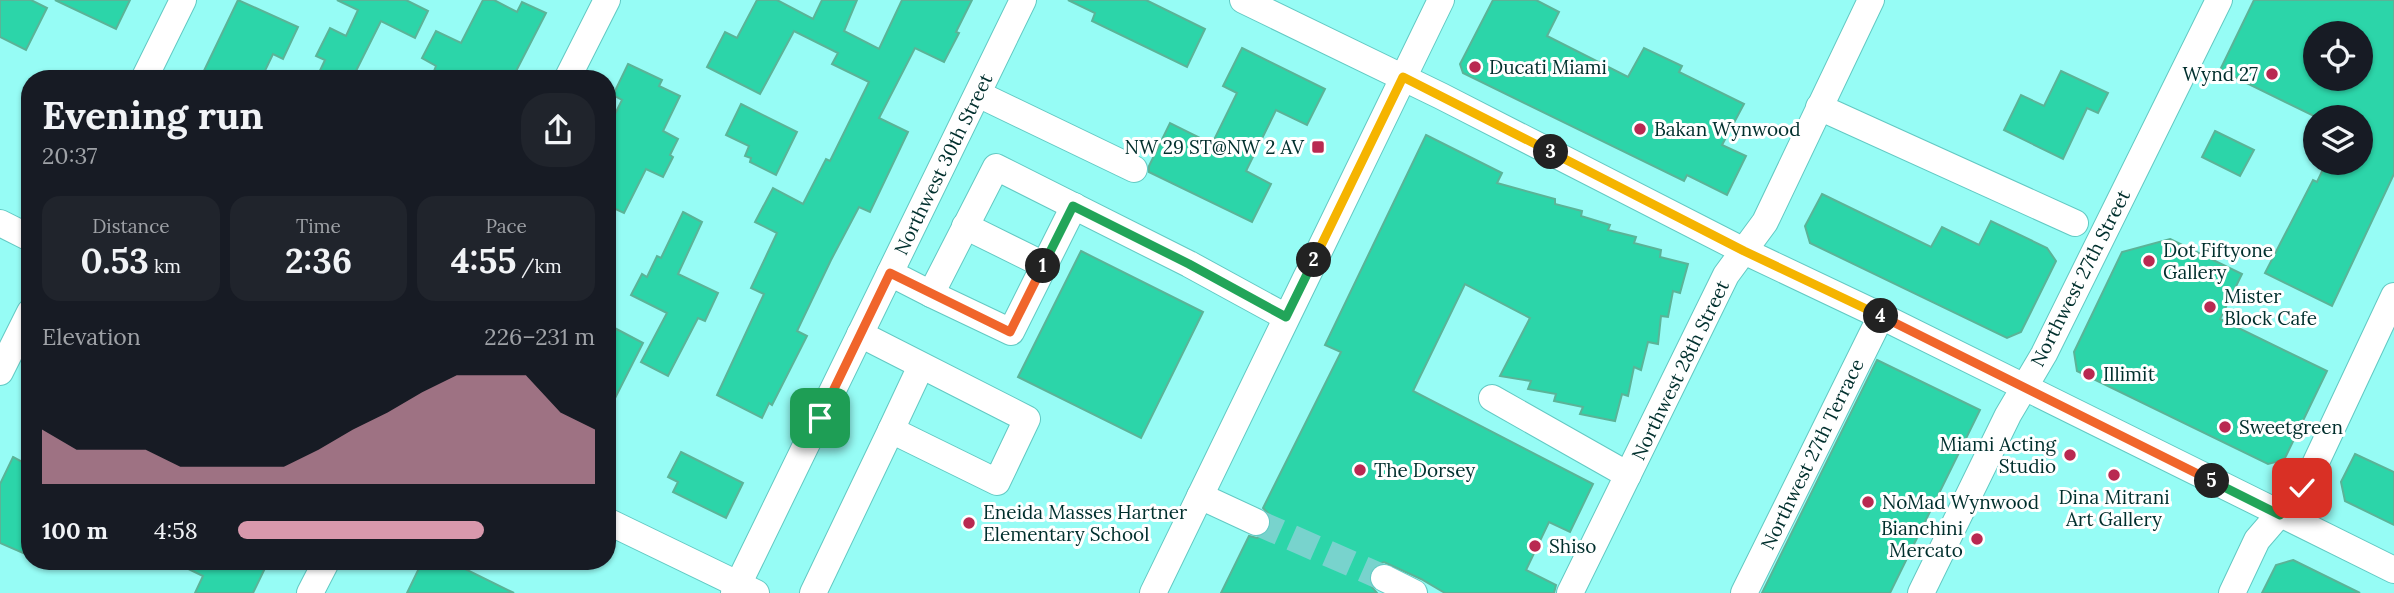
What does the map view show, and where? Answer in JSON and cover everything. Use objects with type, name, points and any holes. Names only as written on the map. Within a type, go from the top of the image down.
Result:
[{"type":"street","points":[[148,70],[183,0]]},
{"type":"street","points":[[572,70],[607,0]]},
{"type":"street","name":"Northwest 30th Street","points":[[742,590],[860,334],[1023,0]]},
{"type":"street","points":[[1243,0],[1403,77],[1744,251],[2394,570]]},
{"type":"street","points":[[1153,593],[1441,0]]},
{"type":"street","name":"Northwest 28th Street","points":[[1570,593],[1726,275],[1765,222],[1871,0]]},
{"type":"street","name":"Northwest 27th Street","points":[[1922,593],[2008,415],[2025,387],[2219,0]]},
{"type":"street","points":[[978,94],[1134,169]]},
{"type":"street","points":[[1819,107],[2075,223]]},
{"type":"street","points":[[931,294],[996,167],[1189,264],[1286,317]]},
{"type":"street","points":[[890,273],[1010,332],[1073,206]]},
{"type":"street","points":[[0,223],[21,233]]},
{"type":"street","points":[[965,226],[1044,265]]},
{"type":"street","points":[[2232,593],[2257,540],[2310,475],[2394,296]]},
{"type":"street","name":"Northwest 27th Terrace","points":[[1744,593],[1881,316]]},
{"type":"street","points":[[0,372],[21,330]]},
{"type":"street","points":[[860,334],[1027,419],[997,482],[891,430]]},
{"type":"street","points":[[813,593],[921,366]]},
{"type":"street","points":[[1492,398],[1628,475]]},
{"type":"street","points":[[1200,495],[1256,522]]},
{"type":"street","points":[[616,526],[742,590]]},
{"type":"street","points":[[310,593],[322,570]]},
{"type":"street","points":[[1384,578],[1414,593]]},
{"type":"building","points":[[0,0],[31,0],[47,8],[26,50],[0,37]]},
{"type":"building","points":[[55,0],[130,0],[116,29]]},
{"type":"building","points":[[238,0],[298,27],[283,59],[273,54],[265,70],[204,70]]},
{"type":"building","points":[[337,0],[406,0],[428,11],[415,38],[381,21],[356,70],[320,70],[325,60],[316,56],[330,28],[346,36],[358,10]]},
{"type":"building","points":[[483,0],[494,0],[517,12],[522,2],[546,13],[517,70],[434,70],[436,66],[422,58],[436,31],[461,43]]},
{"type":"building","points":[[757,0],[777,0],[813,19],[822,0],[857,0],[844,31],[879,49],[902,0],[972,0],[944,62],[915,48],[879,118],[908,132],[870,212],[859,207],[831,260],[797,331],[807,336],[772,405],[769,403],[762,418],[717,395],[764,294],[751,288],[777,233],[755,222],[773,188],[803,204],[826,159],[830,161],[869,82],[832,64],[838,53],[794,31],[760,94],[707,67],[725,32],[737,38]]},
{"type":"building","points":[[1068,0],[1146,0],[1205,29],[1187,67],[1092,21],[1095,13]]},
{"type":"building","points":[[1493,0],[1536,0],[1559,12],[1547,36],[1628,77],[1644,48],[1682,66],[1679,72],[1744,104],[1722,145],[1746,156],[1727,195],[1687,175],[1684,181],[1463,73],[1460,64]]},
{"type":"building","points":[[2254,0],[2394,0],[2394,174],[2332,306],[2265,273],[2313,180],[2317,182],[2320,175],[2373,175],[2373,105],[2303,105],[2303,111],[2220,70]]},
{"type":"building","points":[[1242,48],[1325,89],[1307,125],[1276,110],[1246,171],[1271,184],[1252,222],[1149,172],[1149,166],[1170,123],[1212,144],[1237,93],[1223,86]]},
{"type":"building","points":[[628,64],[662,80],[659,86],[680,96],[663,131],[678,139],[670,155],[673,157],[663,177],[646,169],[624,213],[616,209],[616,112],[622,100],[616,97],[616,89]]},
{"type":"building","points":[[2061,71],[2108,93],[2098,113],[2087,108],[2063,159],[2004,130],[2021,95],[2044,106]]},
{"type":"building","points":[[741,104],[797,132],[776,175],[750,162],[751,158],[745,156],[749,146],[726,135]]},
{"type":"building","points":[[2215,131],[2254,150],[2240,176],[2202,157]]},
{"type":"building","points":[[1426,135],[1502,173],[1497,183],[1555,199],[1555,204],[1582,211],[1581,216],[1610,225],[1608,230],[1636,237],[1634,243],[1661,250],[1660,257],[1688,264],[1680,293],[1673,291],[1668,317],[1661,316],[1658,344],[1648,342],[1641,370],[1634,367],[1628,396],[1622,394],[1615,421],[1580,414],[1583,407],[1554,401],[1556,394],[1528,389],[1531,381],[1500,376],[1530,318],[1465,284],[1413,391],[1593,484],[1570,532],[1549,522],[1526,570],[1556,585],[1554,593],[1445,593],[1384,562],[1376,565],[1368,578],[1377,593],[1221,593],[1249,536],[1257,538],[1270,528],[1272,520],[1263,508],[1341,352],[1325,345]]},
{"type":"building","points":[[1822,194],[1931,247],[1942,227],[1979,245],[1991,221],[2047,248],[2056,261],[2021,332],[2007,338],[1810,243],[1805,226]]},
{"type":"building","points":[[683,212],[702,222],[678,274],[718,293],[705,321],[698,318],[668,376],[641,362],[667,313],[631,295],[642,274],[647,277],[657,256],[661,258]]},
{"type":"building","points":[[2170,239],[2242,274],[2220,319],[2327,371],[2284,460],[2268,464],[2077,371],[2074,352],[2122,252]]},
{"type":"building","points":[[1081,251],[1203,312],[1141,438],[1018,377]]},
{"type":"building","points":[[616,329],[643,343],[616,396]]},
{"type":"building","name":"NoMad Wynwood","points":[[1877,360],[1980,410],[1890,593],[1762,593]]},
{"type":"building","points":[[681,452],[743,483],[726,518],[673,492],[678,482],[668,477]]},
{"type":"building","points":[[2355,454],[2394,472],[2394,525],[2345,501],[2341,482]]},
{"type":"building","points":[[13,457],[21,461],[21,552],[0,543],[0,484]]},
{"type":"building","points":[[2293,560],[2360,593],[2262,593],[2276,565]]},
{"type":"building","points":[[191,570],[264,570],[253,593],[195,593],[203,576]]},
{"type":"building","points":[[418,570],[467,570],[514,593],[407,593]]},
{"type":"tunnel","points":[[1256,522],[1384,578]]},
{"type":"place","name":"Ducati Miami","points":[[1475,67]]},
{"type":"place","name":"Wynd 27","points":[[2272,74]]},
{"type":"place","name":"Bakan Wynwood","points":[[1640,129]]},
{"type":"place","name":"NW 29 ST@NW 2 AV","points":[[1318,147]]},
{"type":"place","name":"Dot Fiftyone Gallery","points":[[2149,261]]},
{"type":"place","name":"Mister Block Cafe","points":[[2210,307]]},
{"type":"place","name":"Illimit","points":[[2089,374]]},
{"type":"place","name":"Sweetgreen","points":[[2225,427]]},
{"type":"place","name":"Miami Acting Studio","points":[[2070,455]]},
{"type":"place","name":"The Dorsey","points":[[1360,470]]},
{"type":"place","name":"Dina Mitrani Art Gallery","points":[[2114,475]]},
{"type":"place","name":"NoMad Wynwood","points":[[1868,502]]},
{"type":"place","name":"Eneida Masses Hartner Elementary School","points":[[969,523]]},
{"type":"place","name":"Bianchini Mercato","points":[[1977,539]]},
{"type":"place","name":"Shiso","points":[[1535,546]]},
{"type":"route","points":[[820,418],[890,273],[1010,332],[1073,206],[1189,264],[1286,317],[1403,77],[1744,251],[1881,316],[2280,515],[2302,488]]}]
